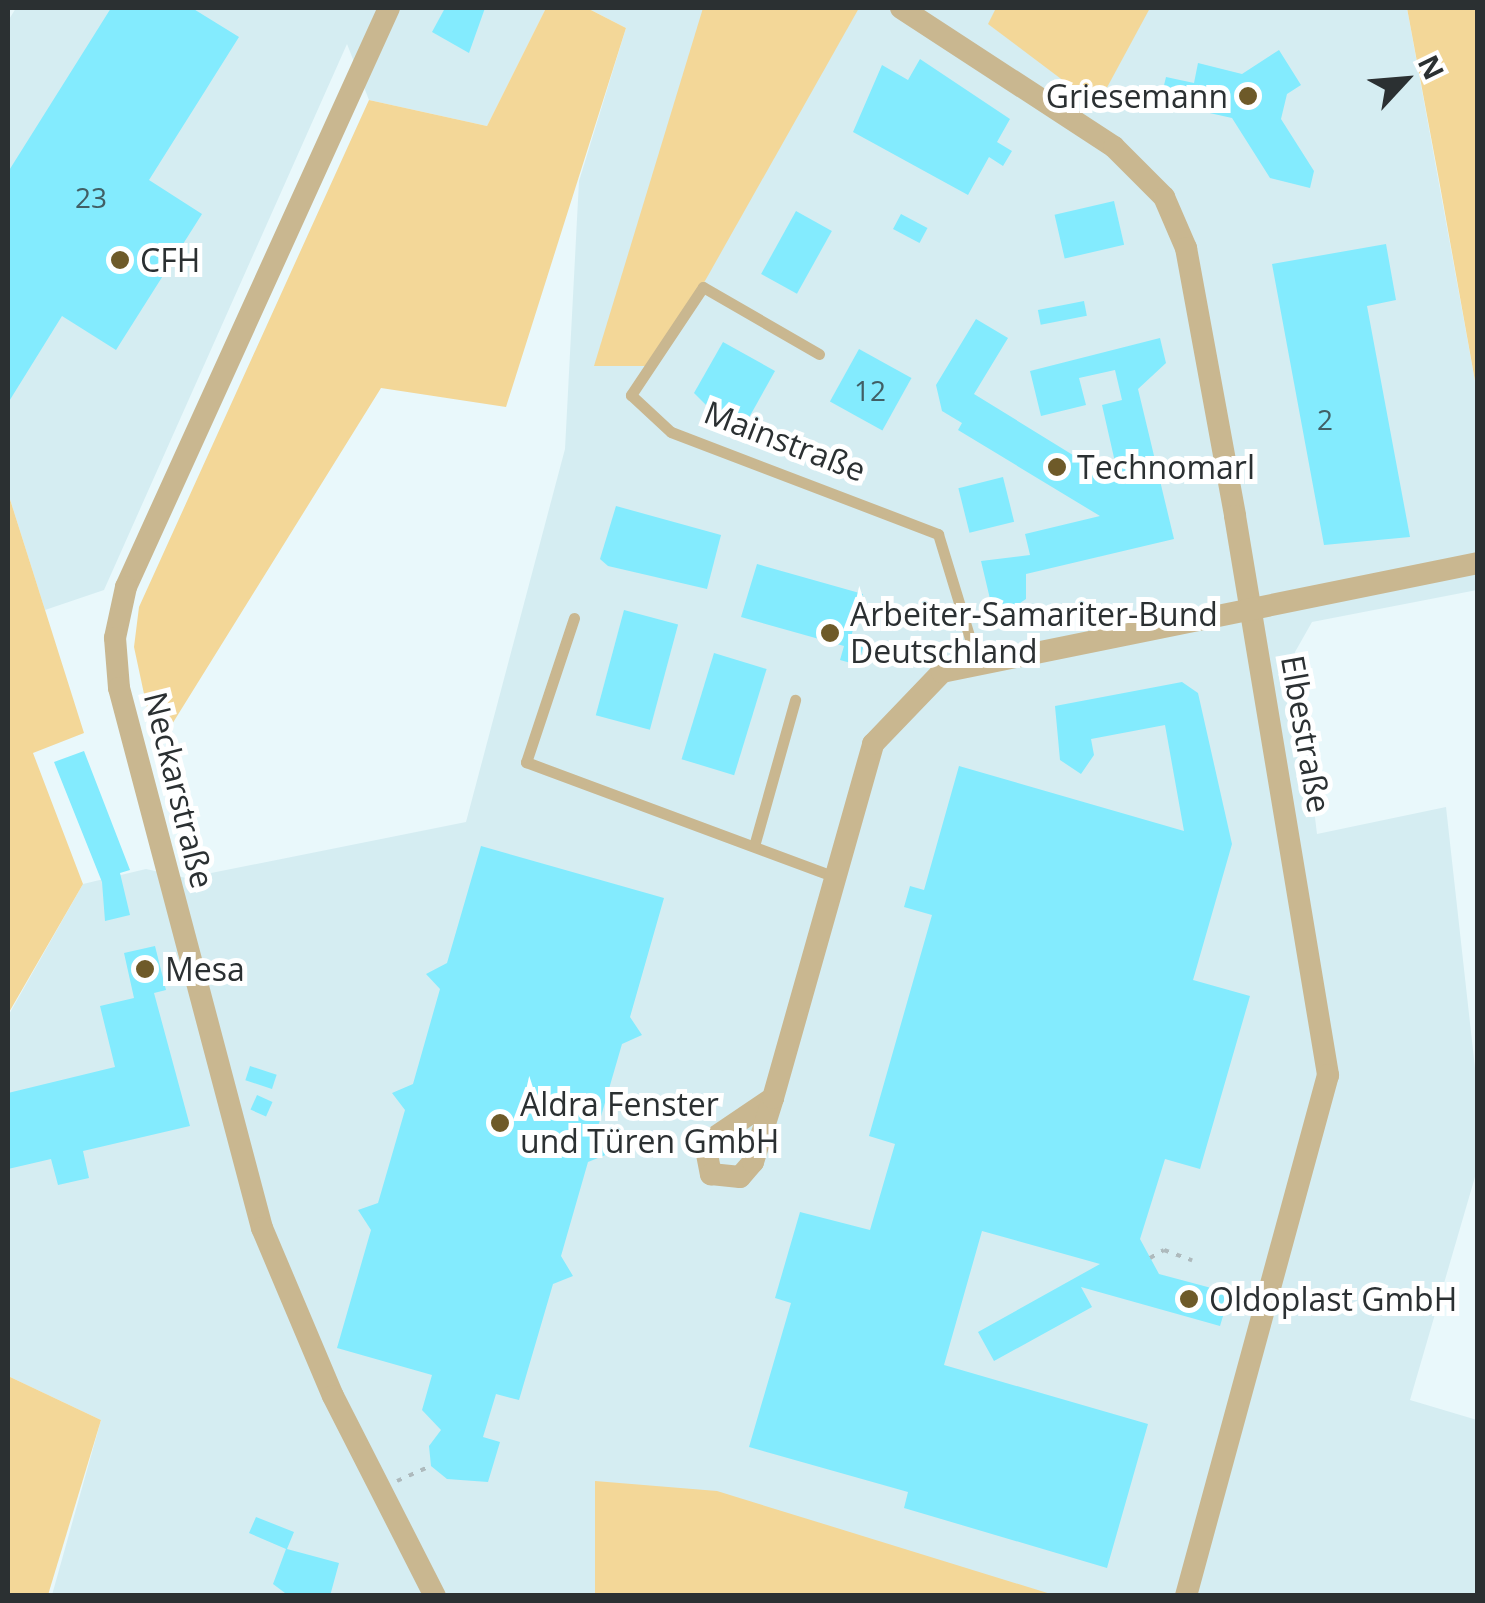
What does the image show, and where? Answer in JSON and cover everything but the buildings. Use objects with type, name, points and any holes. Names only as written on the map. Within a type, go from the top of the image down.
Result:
[{"type":"street","name":"Neckarstraße","points":[[389,8],[126,587],[115,638],[119,688],[243,1171],[306,1337],[435,1596]]},
{"type":"street","name":"Elbestraße","points":[[902,8],[1114,147],[1164,196],[1186,248],[1251,608],[1328,1075],[1186,1596]]},
{"type":"street","points":[[773,1098],[874,744],[899,707],[976,658],[1478,564]]},
{"type":"lane","name":"Mainstraße","points":[[819,354],[703,287],[631,395],[672,432],[938,534],[976,658]]},
{"type":"lane","points":[[574,618],[526,762],[836,877]]},
{"type":"lane","points":[[754,846],[795,700]]},
{"type":"path","points":[[1150,1258],[1164,1250],[1192,1260]]},
{"type":"path","points":[[379,1489],[431,1466]]},
{"type":"shaded area","points":[[16,8],[546,8],[487,126],[369,100],[347,44],[104,590],[45,610],[8,493],[8,21]]},
{"type":"shaded area","points":[[546,8],[587,8],[626,28],[506,407],[381,388],[156,750],[134,647],[139,607],[369,100],[487,126]]},
{"type":"shaded area","points":[[587,8],[1407,8],[1477,392],[1477,590],[1312,622],[1295,652],[1317,834],[1446,807],[1477,1086],[1477,1170],[1410,1400],[1477,1420],[1477,1595],[52,1595],[101,1420],[8,1376],[8,1016],[83,884],[146,869],[186,878],[466,822],[565,449],[579,181],[626,28]]},
{"type":"shaded area","points":[[703,8],[859,8],[657,366],[594,366]]},
{"type":"shaded area","points":[[996,8],[1150,8],[1097,106],[988,24]]},
{"type":"shaded area","points":[[1407,8],[1477,8],[1477,392],[1439,180]]},
{"type":"shaded area","points":[[8,493],[84,733],[33,753],[83,884],[8,1014]]},
{"type":"shaded area","points":[[8,1376],[101,1420],[48,1595],[8,1595]]},
{"type":"shaded area","points":[[595,1481],[717,1491],[1054,1595],[595,1595]]},
{"type":"place","name":"Griesemann","points":[[1248,96]]},
{"type":"place","name":"CFH","points":[[120,260]]},
{"type":"place","name":"Technomarl","points":[[1057,467]]},
{"type":"place","name":"Arbeiter-Samariter-Bund Deutschland","points":[[830,633]]},
{"type":"place","name":"Mesa","points":[[145,969]]},
{"type":"place","name":"Aldra Fenster und Türen GmbH","points":[[500,1123]]},
{"type":"place","name":"Oldoplast GmbH","points":[[1189,1299]]}]
